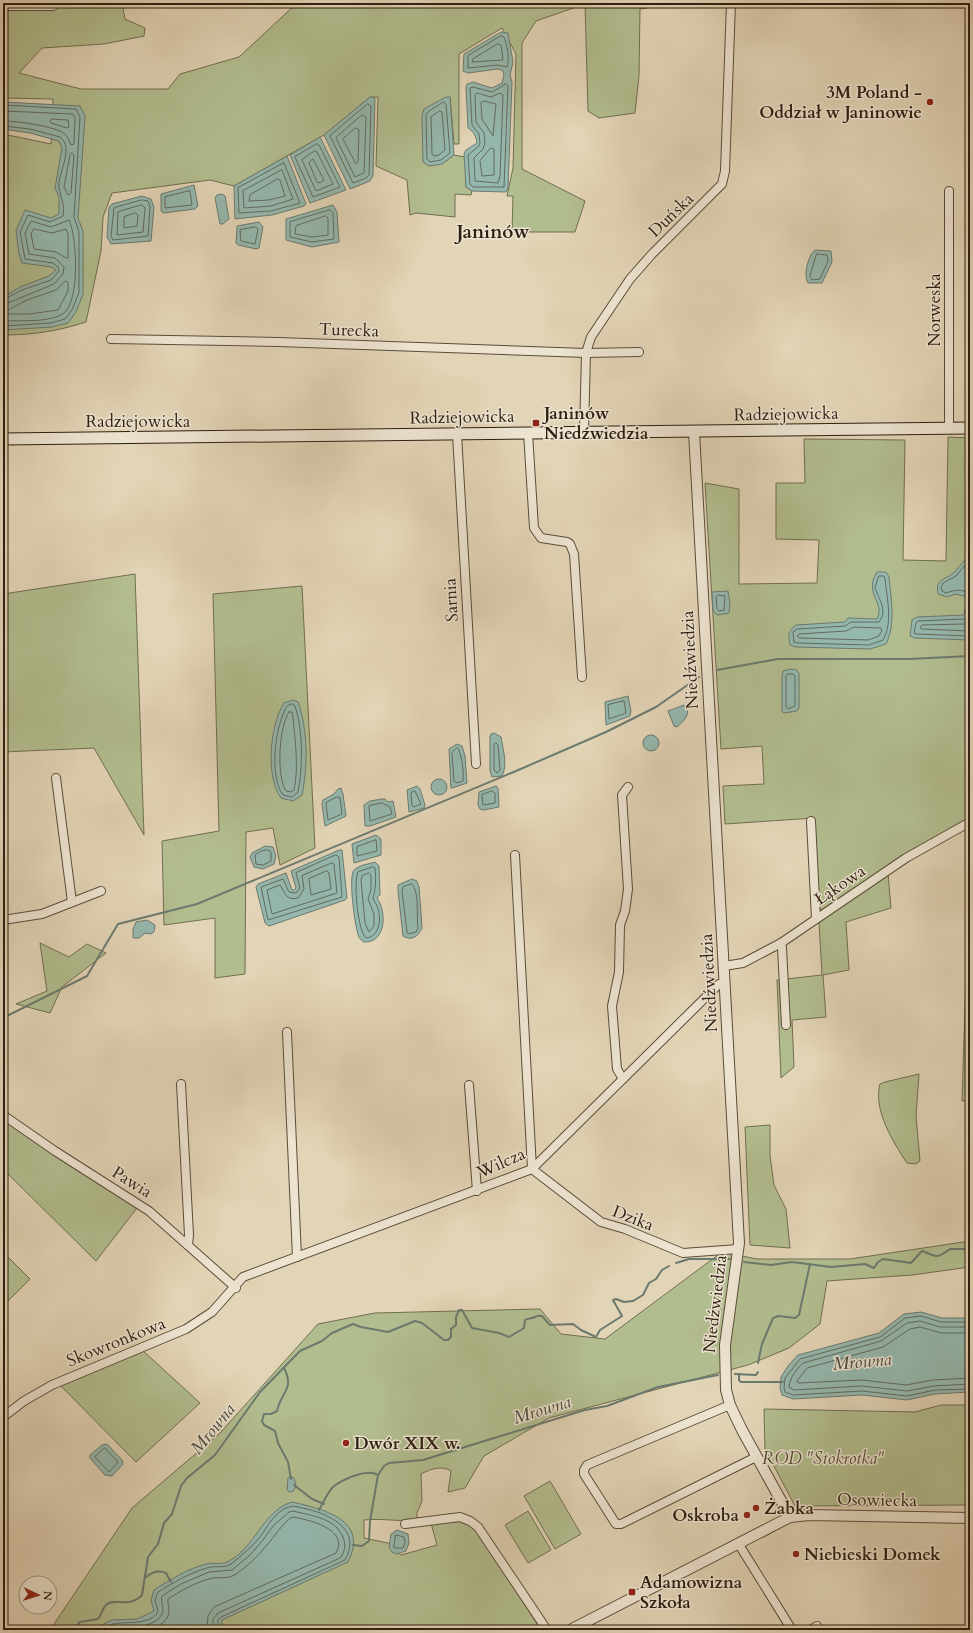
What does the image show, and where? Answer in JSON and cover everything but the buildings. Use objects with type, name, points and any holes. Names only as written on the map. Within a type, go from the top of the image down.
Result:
[{"type":"main road","name":"Radziejowicka","points":[[3,439],[970,428]]},
{"type":"street","name":"Duńska","points":[[584,433],[586,353],[591,337],[630,279],[652,254],[722,184],[725,171],[731,3]]},
{"type":"street","points":[[3,6],[54,6]]},
{"type":"street","name":"Norweska","points":[[949,191],[949,429]]},
{"type":"street","name":"Turecka","points":[[111,339],[278,342],[586,353],[639,352]]},
{"type":"street","name":"Niedźwiedzia","points":[[694,432],[736,1172],[738,1249],[725,1345],[724,1374],[730,1405],[756,1457],[790,1517]]},
{"type":"street","points":[[528,433],[534,528],[541,538],[567,542],[570,544],[574,554],[582,677]]},
{"type":"street","name":"Sarnia","points":[[457,434],[476,764]]},
{"type":"street","points":[[56,778],[72,902]]},
{"type":"street","points":[[623,1079],[617,1069],[612,1006],[619,972],[620,925],[625,911],[628,889],[622,796],[628,787]]},
{"type":"street","points":[[811,821],[816,919]]},
{"type":"street","name":"Łąkowa","points":[[724,966],[743,963],[780,943],[906,858],[970,822]]},
{"type":"street","points":[[514,855],[532,1169]]},
{"type":"street","points":[[3,920],[42,914],[101,891]]},
{"type":"street","points":[[780,943],[782,948],[786,1025]]},
{"type":"street","name":"Wilcza","points":[[236,1288],[243,1277],[532,1169],[719,984],[725,982]]},
{"type":"street","points":[[287,1032],[297,1257]]},
{"type":"street","points":[[181,1084],[190,1235],[188,1245]]},
{"type":"street","points":[[469,1085],[476,1191]]},
{"type":"street","name":"Pawia","points":[[3,1115],[55,1152],[149,1211],[236,1288]]},
{"type":"street","name":"Dzika","points":[[532,1169],[601,1222],[683,1253],[738,1249]]},
{"type":"street","name":"Skowronkowa","points":[[3,1417],[24,1401],[52,1385],[186,1330],[212,1312],[236,1288]]},
{"type":"street","points":[[730,1405],[587,1465],[584,1470],[584,1474],[616,1524],[621,1524],[756,1457]]},
{"type":"street","name":"Osowiecka","points":[[570,1630],[790,1517],[809,1515],[970,1518]]},
{"type":"street","points":[[405,1524],[460,1517],[470,1521],[478,1527],[547,1630]]},
{"type":"street","points":[[738,1543],[792,1630]]},
{"type":"green space","points":[[3,3],[122,3],[125,19],[145,28],[144,36],[104,44],[42,48],[19,73],[81,89],[168,89],[180,74],[239,57],[296,4],[697,3],[693,7],[668,5],[640,9],[639,75],[635,113],[599,118],[588,111],[585,4],[536,21],[522,43],[522,169],[585,201],[575,232],[512,232],[513,196],[507,196],[513,168],[516,54],[502,28],[459,54],[459,144],[454,144],[450,97],[442,164],[454,155],[465,157],[466,187],[472,191],[471,195],[455,194],[455,217],[416,213],[410,215],[407,180],[376,166],[378,97],[370,97],[324,135],[234,186],[210,180],[112,193],[103,217],[101,251],[86,322],[45,332],[3,335],[3,134],[51,144],[53,99],[3,98]]},
{"type":"green space","points":[[948,437],[970,438],[970,818],[907,854],[820,911],[814,818],[725,824],[723,786],[764,784],[762,746],[721,749],[705,483],[739,489],[739,584],[817,583],[819,540],[776,539],[776,483],[805,483],[804,439],[905,440],[903,560],[946,561]]},
{"type":"green space","points":[[135,574],[144,835],[94,748],[3,752],[3,594]]},
{"type":"green space","points":[[302,586],[315,848],[280,865],[273,828],[246,832],[245,974],[215,978],[215,918],[164,925],[162,841],[219,831],[213,594]]},
{"type":"green space","points":[[970,847],[970,1100],[962,1101]]},
{"type":"green space","points":[[888,873],[891,908],[846,922],[849,970],[823,975],[826,1017],[792,1020],[794,1067],[781,1078],[777,980],[822,975],[819,922]]},
{"type":"green space","points":[[40,943],[69,957],[87,944],[106,953],[62,987],[50,1013],[16,1004],[47,991]]},
{"type":"green space","points":[[919,1074],[916,1116],[920,1161],[916,1164],[907,1163],[890,1136],[879,1104],[879,1094],[880,1084]]},
{"type":"green space","points":[[3,1119],[137,1208],[96,1261],[3,1169]]},
{"type":"green space","points":[[770,1125],[770,1156],[774,1185],[786,1209],[790,1248],[750,1245],[745,1127]]},
{"type":"green space","points":[[970,1241],[970,1267],[912,1275],[827,1281],[820,1324],[789,1348],[748,1365],[549,1418],[484,1456],[465,1488],[448,1492],[451,1471],[444,1468],[436,1468],[421,1474],[422,1501],[417,1513],[417,1520],[364,1520],[364,1538],[388,1543],[401,1555],[437,1545],[431,1523],[468,1521],[476,1529],[541,1630],[50,1630],[132,1508],[220,1433],[318,1324],[375,1313],[540,1309],[561,1334],[605,1339],[722,1252],[757,1259],[850,1259]]},
{"type":"green space","points":[[3,1252],[30,1279],[3,1306]]},
{"type":"green space","points":[[141,1349],[200,1403],[136,1462],[56,1381]]},
{"type":"green space","name":"ROD \"Stokrotka\"","points":[[941,1405],[970,1405],[970,1505],[795,1506],[765,1449],[764,1409],[915,1412]]},
{"type":"green space","points":[[550,1481],[581,1534],[555,1549],[524,1496]]},
{"type":"green space","points":[[528,1511],[551,1550],[528,1563],[505,1525]]},
{"type":"water","points":[[501,32],[508,33],[513,62],[510,75],[512,82],[508,188],[506,192],[472,191],[466,187],[464,154],[466,150],[477,143],[474,134],[468,128],[466,87],[467,84],[473,82],[492,88],[502,83],[504,74],[502,70],[498,69],[468,73],[463,71],[464,54]]},
{"type":"water","points":[[370,97],[375,98],[373,176],[370,181],[350,189],[324,135]]},
{"type":"water","points":[[446,97],[450,97],[454,155],[442,164],[429,166],[423,162],[422,115],[424,109]]},
{"type":"water","points":[[3,102],[80,106],[85,116],[78,218],[83,231],[83,294],[76,312],[68,323],[52,327],[3,330],[3,297],[20,287],[49,276],[56,270],[52,267],[22,263],[19,254],[16,231],[25,210],[51,218],[59,214],[59,197],[55,188],[62,148],[59,141],[30,133],[3,129]]},
{"type":"water","points":[[320,137],[346,190],[310,203],[290,155]]},
{"type":"water","points":[[287,156],[306,204],[304,206],[272,215],[235,219],[234,186]]},
{"type":"water","points":[[194,185],[198,206],[195,209],[163,213],[161,211],[161,194]]},
{"type":"water","points":[[222,194],[225,196],[229,219],[223,224],[220,224],[215,198],[217,195]]},
{"type":"water","points":[[142,196],[151,199],[154,207],[151,241],[111,244],[107,237],[109,207],[112,204]]},
{"type":"water","points":[[333,205],[337,212],[339,242],[312,247],[286,240],[286,219]]},
{"type":"water","points":[[259,222],[263,227],[259,248],[256,249],[238,245],[236,243],[237,226]]},
{"type":"water","points":[[815,250],[831,251],[832,262],[822,283],[808,283],[806,276],[807,266],[810,256]]},
{"type":"water","points":[[964,561],[970,562],[968,640],[915,638],[910,636],[912,620],[917,617],[964,615],[967,597],[956,594],[947,597],[938,594],[937,589],[939,582],[950,576]]},
{"type":"water","points":[[877,572],[886,572],[889,577],[892,620],[886,644],[870,649],[796,647],[790,645],[789,634],[791,629],[796,625],[845,622],[848,618],[877,619],[879,608],[872,586]]},
{"type":"water","points":[[728,591],[730,603],[729,613],[717,615],[713,610],[712,592]]},
{"type":"water","points":[[791,669],[797,670],[799,674],[799,708],[797,711],[784,713],[782,711],[782,676],[783,671]]},
{"type":"water","points":[[628,696],[631,711],[630,716],[606,725],[605,702]]},
{"type":"water","points":[[293,700],[298,702],[304,724],[306,760],[302,795],[293,801],[281,798],[276,789],[271,764],[271,750],[275,724],[279,712],[284,703]]},
{"type":"water","points":[[684,705],[688,711],[686,717],[677,727],[674,726],[668,711]]},
{"type":"water","points":[[494,733],[501,737],[505,767],[502,776],[492,777],[490,771],[490,737],[491,734]]},
{"type":"water","points":[[651,735],[658,740],[659,743],[654,750],[651,751],[644,746],[643,743],[648,736]]},
{"type":"water","points":[[457,744],[462,746],[465,756],[467,783],[451,788],[449,749]]},
{"type":"water","points":[[439,779],[446,784],[447,787],[442,794],[439,795],[432,790],[431,787],[436,780]]},
{"type":"water","points":[[417,786],[420,789],[425,805],[424,808],[409,812],[407,790]]},
{"type":"water","points":[[496,786],[498,788],[499,807],[484,810],[480,809],[478,805],[479,792]]},
{"type":"water","points":[[341,788],[346,816],[325,826],[322,804],[323,800]]},
{"type":"water","points":[[385,799],[388,802],[393,801],[396,817],[370,826],[365,826],[364,805],[370,801]]},
{"type":"water","points":[[376,835],[381,839],[381,855],[354,863],[352,844]]},
{"type":"water","points":[[265,846],[273,847],[276,856],[274,864],[263,869],[254,867],[250,857],[252,853]]},
{"type":"water","points":[[342,850],[347,898],[345,900],[269,926],[265,923],[256,887],[258,884],[286,873],[292,890],[294,890],[296,888],[291,871]]},
{"type":"water","points":[[375,862],[379,866],[380,895],[377,897],[381,905],[383,924],[382,930],[375,939],[364,942],[361,940],[357,932],[352,892],[352,874],[354,870],[359,867]]},
{"type":"water","points":[[412,879],[417,881],[419,887],[422,928],[416,936],[409,938],[403,936],[398,885]]},
{"type":"water","points":[[147,920],[155,925],[154,932],[150,934],[145,933],[139,938],[133,938],[133,929],[136,922]]},
{"type":"water","points":[[921,1312],[942,1318],[970,1318],[970,1392],[935,1394],[907,1400],[862,1395],[793,1399],[782,1395],[780,1388],[781,1377],[798,1355],[879,1333],[904,1314]]},
{"type":"water","points":[[107,1444],[122,1460],[123,1464],[112,1476],[105,1475],[90,1458],[90,1455],[102,1445]]},
{"type":"water","points":[[288,1478],[294,1478],[296,1486],[293,1491],[290,1492],[287,1490]]},
{"type":"water","points":[[292,1502],[329,1513],[340,1518],[348,1526],[353,1535],[353,1547],[348,1562],[222,1620],[222,1630],[92,1630],[112,1620],[137,1619],[154,1611],[151,1600],[154,1590],[179,1575],[199,1566],[209,1563],[225,1563],[237,1556],[252,1540],[273,1513]]},
{"type":"water","points":[[397,1530],[408,1534],[409,1543],[406,1551],[397,1554],[392,1552],[389,1547],[391,1534]]},
{"type":"waterway","points":[[717,670],[778,659],[909,659],[970,656]]},
{"type":"waterway","points":[[3,1018],[87,976],[118,924],[197,904],[516,771],[606,732],[656,707],[699,677]]},
{"type":"waterway","name":"Mrowna","points":[[744,1262],[771,1265],[792,1262],[831,1267],[865,1264],[874,1268],[878,1262],[883,1259],[911,1263],[922,1251],[939,1256],[950,1249],[970,1249]]},
{"type":"waterway","name":"Mrowna","points":[[676,1263],[689,1259],[730,1259]]},
{"type":"waterway","name":"Mrowna","points":[[758,1363],[762,1344],[773,1318],[778,1316],[795,1318],[799,1315],[810,1264]]},
{"type":"waterway","name":"Mrowna","points":[[72,1630],[80,1622],[98,1619],[105,1606],[109,1603],[132,1601],[142,1595],[148,1557],[158,1544],[164,1523],[172,1514],[181,1486],[187,1478],[215,1455],[260,1392],[300,1351],[322,1341],[332,1333],[353,1324],[388,1332],[415,1321],[422,1323],[444,1340],[448,1340],[451,1337],[451,1329],[456,1325],[456,1317],[459,1310],[462,1310],[472,1328],[499,1333],[509,1337],[524,1328],[525,1320],[538,1316],[542,1316],[550,1325],[573,1324],[581,1330],[596,1337],[600,1330],[622,1316],[613,1300],[616,1299],[624,1302],[633,1301],[643,1295],[649,1283],[656,1279],[662,1270],[669,1266]]},
{"type":"waterway","name":"Mrowna","points":[[284,1368],[287,1375],[288,1386],[277,1411],[271,1414],[264,1414],[262,1421],[264,1425],[275,1431],[278,1443],[288,1462],[291,1479]]},
{"type":"waterway","name":"Mrowna","points":[[735,1374],[756,1375],[758,1372]]},
{"type":"waterway","name":"Mrowna","points":[[739,1374],[739,1380],[741,1382],[783,1382]]},
{"type":"waterway","name":"Mrowna","points":[[353,1545],[362,1546],[369,1541],[370,1521],[378,1475],[384,1466],[389,1463],[423,1460],[585,1410],[607,1406],[658,1387],[718,1375]]},
{"type":"waterway","name":"Mrowna","points":[[319,1510],[330,1491],[338,1483],[356,1475],[368,1473],[378,1475]]},
{"type":"waterway","points":[[294,1485],[312,1499],[324,1504]]},
{"type":"waterway","name":"Mrowna","points":[[146,1577],[156,1572],[163,1572],[166,1573],[171,1582]]},
{"type":"place","name":"3M Poland - Oddział w Janinowie","points":[[930,102]]},
{"type":"place","name":"Janinów Niedźwiedzia","points":[[536,423]]},
{"type":"place","name":"Dwór XIX w.","points":[[346,1443]]},
{"type":"place","name":"Żabka","points":[[756,1508]]},
{"type":"place","name":"Oskroba","points":[[747,1515]]},
{"type":"place","name":"Niebieski Domek","points":[[796,1554]]},
{"type":"place","name":"Adamowizna Szkoła","points":[[632,1592]]},
{"type":"district","name":"Janinów","points":[[493,232]]}]
